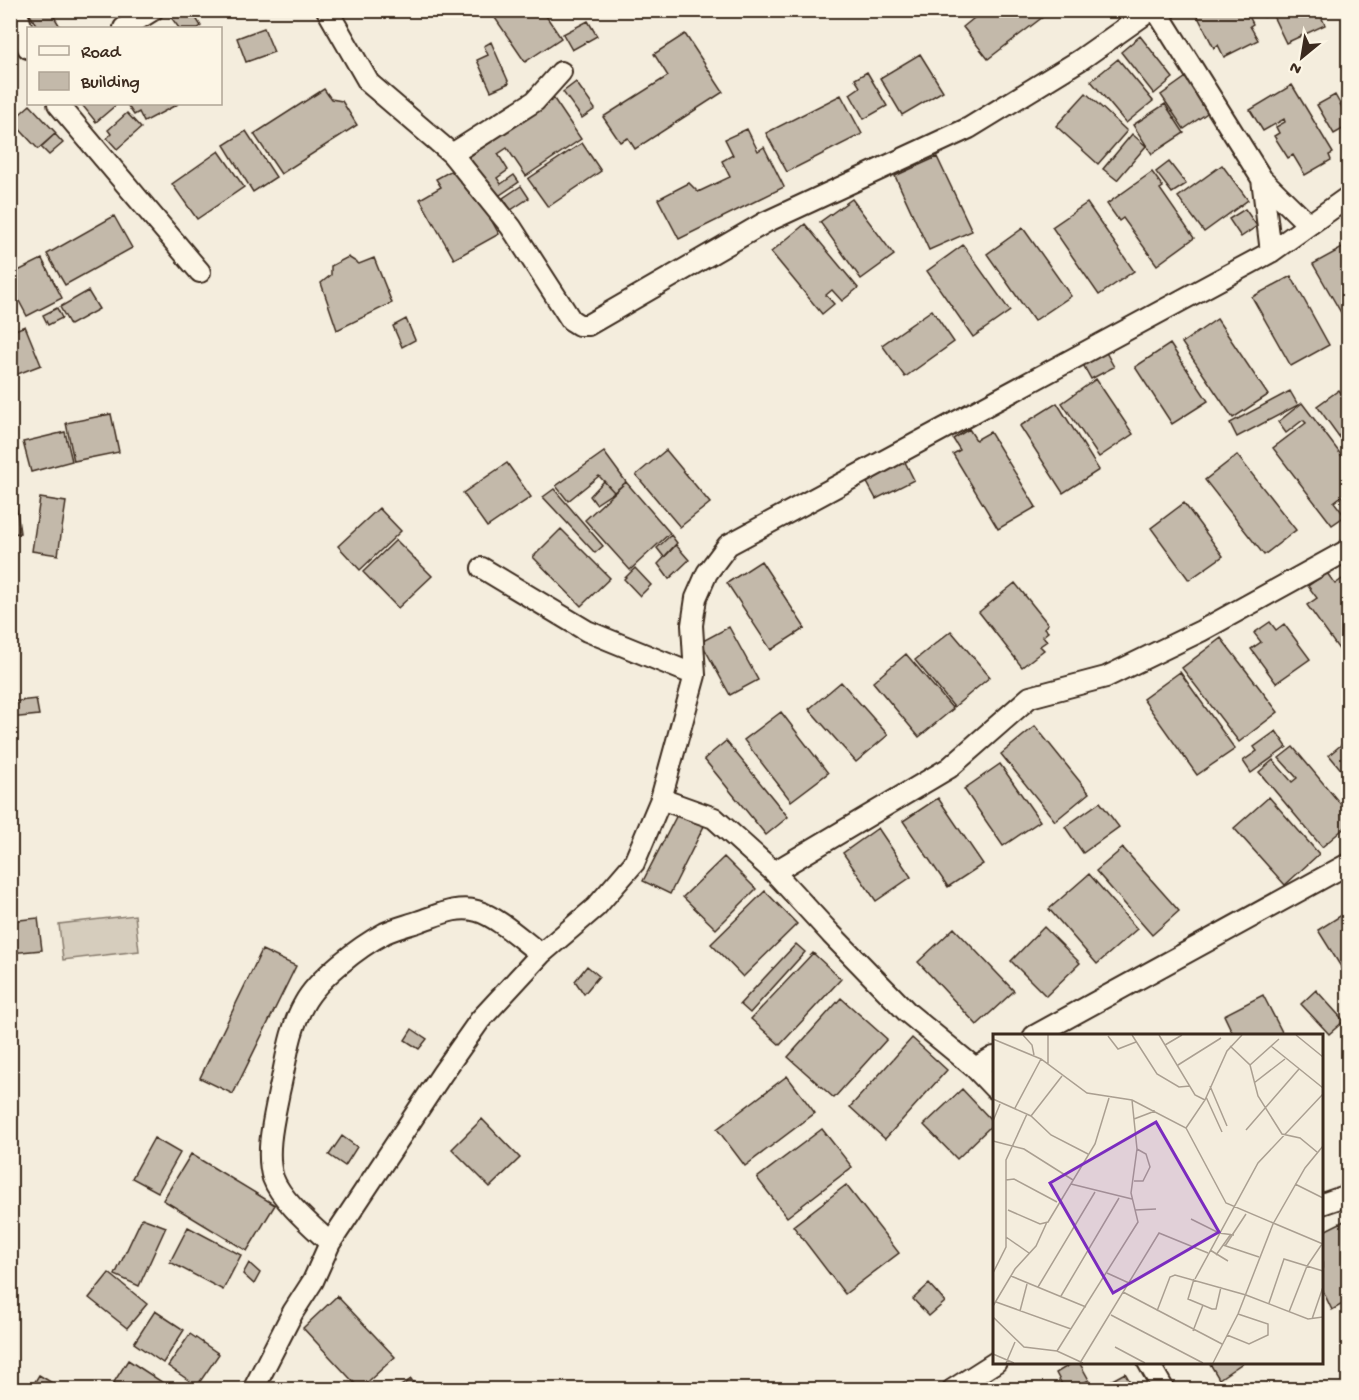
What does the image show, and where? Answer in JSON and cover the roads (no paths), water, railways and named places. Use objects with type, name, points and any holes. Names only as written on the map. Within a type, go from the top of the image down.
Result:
[{"type":"street","points":[[16,10],[27,45]]},
{"type":"street","points":[[126,27],[153,10]]},
{"type":"street","points":[[327,10],[369,82],[452,154],[511,228],[571,320],[579,325],[588,325],[766,222],[969,128],[1080,60],[1150,10]]},
{"type":"street","points":[[1156,10],[1262,179],[1308,225]]},
{"type":"street","points":[[452,154],[536,101],[561,72]]},
{"type":"street","points":[[59,105],[200,272]]},
{"type":"street","points":[[1262,179],[1271,252]]},
{"type":"street","points":[[253,1389],[293,1312],[313,1281],[330,1243],[480,1020],[541,954],[596,907],[634,863],[661,800],[695,675],[692,626],[696,597],[707,573],[728,545],[1271,252],[1348,196]]},
{"type":"street","points":[[774,872],[949,768],[1029,697],[1106,677],[1200,631],[1348,550]]},
{"type":"street","points":[[482,568],[587,631],[695,675]]},
{"type":"street","points":[[661,800],[714,818],[774,872],[908,1013],[975,1068],[993,1087]]},
{"type":"street","points":[[1036,1034],[1348,864]]},
{"type":"street","points":[[330,1243],[286,1199],[274,1179],[270,1152],[275,1113],[289,1047],[304,1003],[322,980],[351,955],[386,933],[455,909],[476,910],[494,919],[541,954]]},
{"type":"street","points":[[975,1068],[993,1058]]},
{"type":"street","points":[[1323,1204],[1348,1194]]},
{"type":"street","points":[[952,1389],[993,1364]]},
{"type":"street","points":[[1149,1364],[1164,1389]]}]
